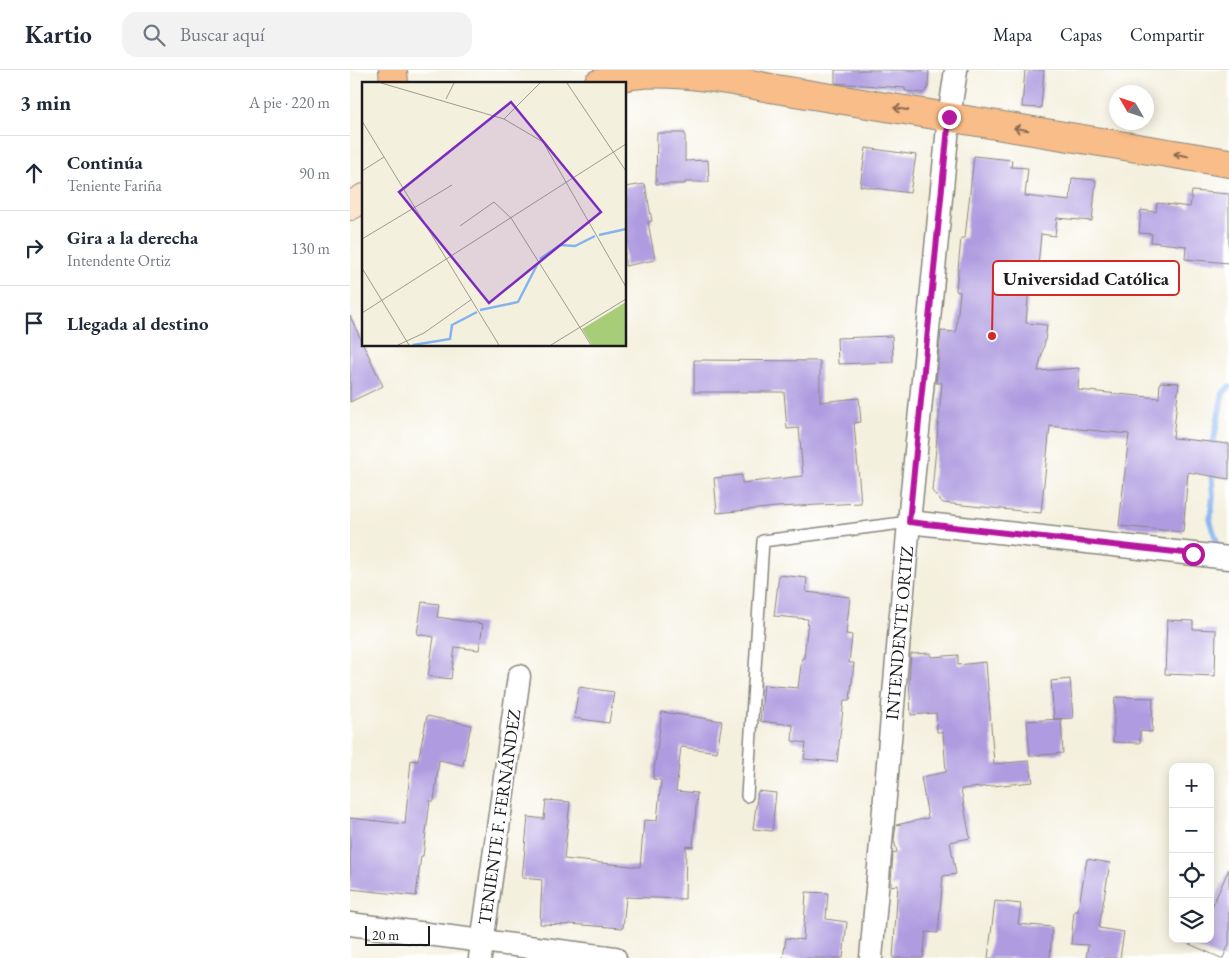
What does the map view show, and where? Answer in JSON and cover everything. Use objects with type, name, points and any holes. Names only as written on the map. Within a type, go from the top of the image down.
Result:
[{"type":"main road","points":[[606,82],[642,74],[669,73],[716,77],[1229,163]]},
{"type":"street","name":"INTENDENTE ORTIZ","points":[[871,958],[909,522],[949,117],[956,70]]},
{"type":"street","points":[[350,206],[362,199]]},
{"type":"street","points":[[909,522],[1229,558]]},
{"type":"street","name":"TENIENTE F. FERNÁNDEZ","points":[[481,950],[518,676]]},
{"type":"street","points":[[350,924],[481,950],[616,958]]},
{"type":"lane","points":[[747,796],[763,540],[909,522]]},
{"type":"building","points":[[835,70],[929,70],[928,88],[923,93],[905,91],[905,88],[835,83]]},
{"type":"building","points":[[1025,70],[1044,70],[1041,108],[1022,107]]},
{"type":"building","points":[[657,133],[685,133],[685,161],[708,160],[709,182],[656,184]]},
{"type":"building","points":[[866,148],[916,155],[910,193],[860,186]]},
{"type":"building","points":[[974,156],[1012,160],[1011,167],[1028,168],[1025,196],[1070,201],[1072,178],[1096,180],[1092,221],[1057,218],[1055,236],[1041,234],[1036,287],[1029,286],[1026,323],[1047,325],[1038,371],[1079,368],[1078,390],[1159,398],[1160,382],[1179,383],[1173,438],[1229,444],[1229,479],[1188,472],[1183,532],[1119,526],[1129,434],[1050,426],[1041,513],[943,503],[932,491],[942,383],[936,383],[941,331],[956,332],[960,292],[956,291],[961,238],[965,238]]},
{"type":"building","points":[[645,184],[652,221],[648,222],[655,260],[626,266],[626,187]]},
{"type":"building","points":[[1192,191],[1229,194],[1229,263],[1185,259],[1186,246],[1151,242],[1152,234],[1139,233],[1141,210],[1156,212],[1157,203],[1190,207]]},
{"type":"building","points":[[350,316],[362,341],[362,346],[364,346],[383,386],[350,402]]},
{"type":"building","points":[[892,336],[893,362],[838,364],[837,338]]},
{"type":"building","points":[[694,360],[820,361],[820,402],[859,398],[861,422],[854,423],[861,503],[777,507],[717,513],[714,478],[742,475],[742,483],[803,476],[799,428],[787,429],[784,392],[694,392]]},
{"type":"building","points":[[779,575],[807,578],[806,592],[850,597],[846,634],[852,635],[849,663],[854,663],[850,700],[844,700],[837,762],[804,759],[806,743],[792,741],[793,725],[760,721],[764,685],[798,688],[802,658],[804,658],[808,619],[774,616]]},
{"type":"building","points":[[422,602],[439,604],[437,617],[483,624],[479,650],[455,647],[451,679],[428,676],[434,637],[417,634]]},
{"type":"building","points":[[1167,620],[1193,621],[1193,629],[1216,630],[1215,676],[1165,674]]},
{"type":"building","points":[[931,653],[931,657],[958,655],[958,665],[986,662],[994,764],[1029,761],[1033,782],[961,789],[970,838],[950,842],[956,874],[943,876],[938,933],[926,932],[923,958],[893,958],[898,885],[891,886],[891,883],[893,853],[897,852],[894,840],[896,825],[928,818],[921,777],[946,772],[943,732],[937,732],[936,713],[911,715],[909,679],[911,654]]},
{"type":"building","points":[[1070,679],[1073,718],[1054,719],[1051,681]]},
{"type":"building","points":[[579,687],[614,692],[609,723],[574,718]]},
{"type":"building","points":[[1115,697],[1153,698],[1152,732],[1140,731],[1140,743],[1113,742]]},
{"type":"building","points":[[662,712],[722,721],[717,752],[681,747],[676,791],[697,793],[693,847],[686,846],[685,899],[626,897],[623,928],[540,924],[542,880],[522,878],[528,817],[544,819],[546,800],[570,802],[564,859],[640,867],[644,820],[657,821],[661,780],[653,779]]},
{"type":"building","points":[[427,716],[471,725],[463,765],[439,760],[434,801],[430,801],[416,896],[350,889],[350,818],[405,824],[411,760],[418,761]]},
{"type":"building","points":[[1061,719],[1063,753],[1030,756],[1027,721]]},
{"type":"building","points":[[758,791],[776,793],[772,831],[753,829]]},
{"type":"building","points":[[1087,859],[1110,863],[1099,928],[1124,932],[1120,958],[1086,958],[1088,945],[1071,944],[1074,911],[1078,911]]},
{"type":"building","points":[[1229,869],[1229,944],[1223,958],[1187,943],[1214,943],[1214,902]]},
{"type":"building","points":[[806,892],[828,893],[826,919],[847,922],[843,958],[783,958],[786,938],[803,940]]},
{"type":"building","points":[[995,901],[1021,904],[1018,924],[1052,927],[1050,958],[988,958]]},
{"type":"waterway","points":[[1212,449],[1223,393],[1229,387]]},
{"type":"waterway","points":[[1211,468],[1213,496],[1210,521],[1220,552]]},
{"type":"place","name":"Universidad Católica","points":[[992,336]]},
{"type":"route","points":[[949,117],[909,522],[1193,554]]}]
